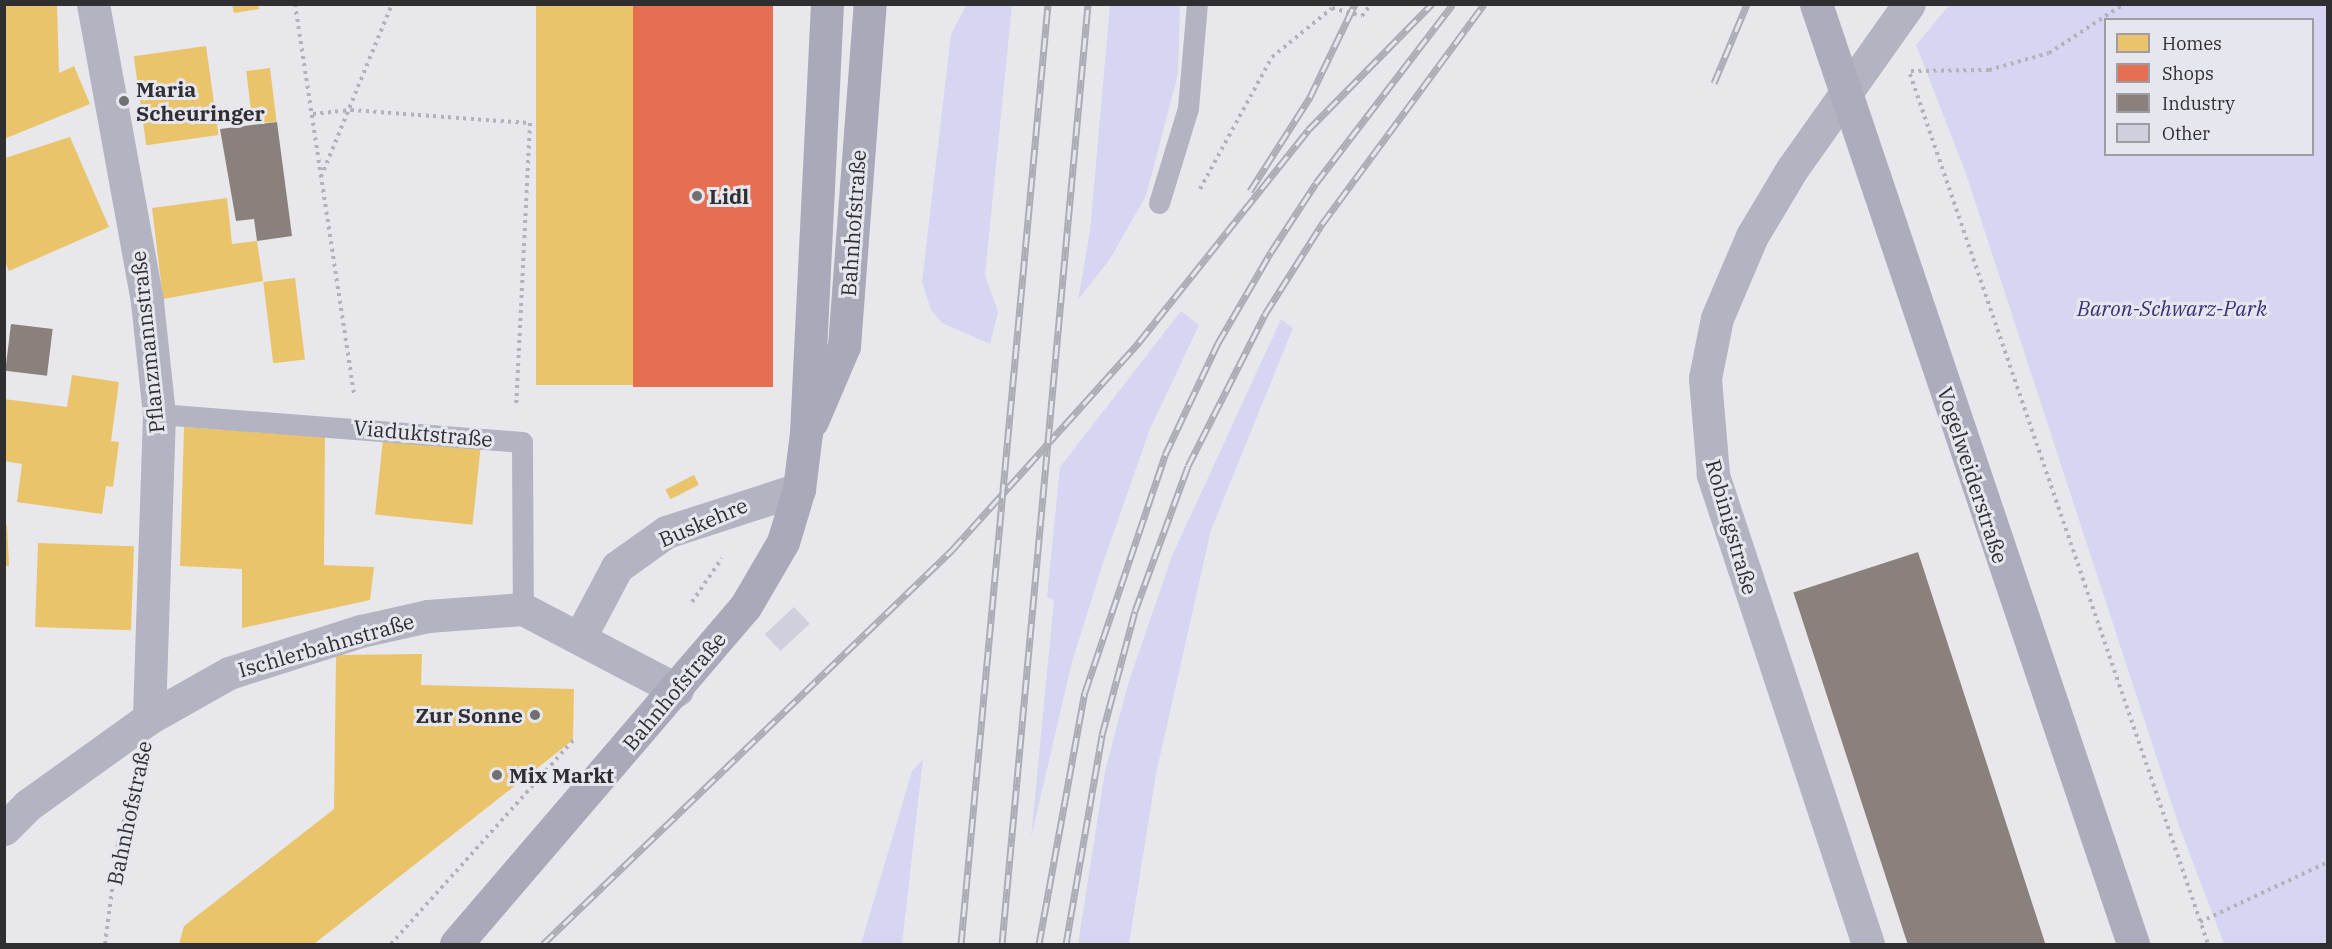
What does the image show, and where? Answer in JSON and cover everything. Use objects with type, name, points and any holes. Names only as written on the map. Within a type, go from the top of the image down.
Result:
[{"type":"main road","name":"Bahnhofstraße","points":[[456,945],[677,690],[745,607],[783,542],[799,489],[806,433],[827,4]]},
{"type":"main road","name":"Bahnhofstraße","points":[[806,433],[844,346],[870,4]]},
{"type":"main road","name":"Vogelweiderstraße","points":[[1816,4],[2133,945]]},
{"type":"street","name":"Pflanzmannstraße","points":[[93,4],[147,303],[159,414],[149,718]]},
{"type":"street","name":"Robinigstraße","points":[[1868,945],[1713,474],[1705,378],[1717,318],[1752,236],[1792,169],[1910,4]]},
{"type":"street","name":"Buskehre","points":[[581,635],[617,567],[666,532],[752,500],[799,489]]},
{"type":"street","name":"Ischlerbahnstraße","points":[[4,829],[149,718],[229,674],[361,631],[428,616],[523,609],[581,635],[677,690]]},
{"type":"lane","points":[[1159,203],[1188,108],[1197,4]]},
{"type":"lane","name":"Viaduktstraße","points":[[159,414],[522,442],[523,609]]},
{"type":"path","points":[[295,4],[359,428]]},
{"type":"path","points":[[321,178],[351,110],[392,4]]},
{"type":"path","points":[[1159,203],[1205,187],[1232,121],[1272,57],[1332,8],[1362,16],[1371,4]]},
{"type":"path","points":[[1906,71],[1989,70],[2049,53],[2124,4]]},
{"type":"path","points":[[1905,59],[2208,945]]},
{"type":"path","points":[[313,114],[351,110],[530,123],[515,431],[522,442]]},
{"type":"path","points":[[686,611],[740,532],[752,500]]},
{"type":"path","name":"Bahnhofstraße","points":[[105,945],[117,844],[149,718]]},
{"type":"path","points":[[391,945],[441,883],[583,730]]},
{"type":"path","points":[[2200,922],[2328,862]]},
{"type":"green space","points":[[967,4],[1012,5],[985,275],[998,312],[990,344],[942,323],[931,310],[922,282],[951,34]]},
{"type":"green space","name":"Baron-Schwarz-Park","points":[[1950,4],[2327,5],[2327,944],[2224,944],[2179,826],[1965,171],[1916,45]]},
{"type":"green space","points":[[1110,5],[1180,5],[1178,74],[1146,196],[1110,259],[1078,300],[1090,231]]},
{"type":"green space","points":[[1181,311],[1199,325],[1150,429],[1103,563],[1072,662],[1031,838],[1054,600],[1047,597],[1060,467]]},
{"type":"green space","points":[[1281,319],[1293,328],[1211,530],[1156,774],[1129,944],[1078,944],[1105,771],[1128,684],[1172,556]]},
{"type":"green space","points":[[923,759],[902,944],[861,944],[912,771]]},
{"type":"building: Homes","points":[[4,4],[57,4],[59,73],[74,66],[90,104],[4,139]]},
{"type":"building: Homes","points":[[232,4],[258,4],[259,9],[234,13]]},
{"type":"building: Homes","points":[[536,4],[633,4],[633,385],[536,385]]},
{"type":"building: Homes","points":[[206,46],[219,135],[146,145],[134,56]]},
{"type":"building: Homes","points":[[270,68],[277,122],[253,125],[246,71]]},
{"type":"building: Homes","points":[[70,137],[109,227],[9,271],[4,259],[5,158]]},
{"type":"building: Homes","points":[[227,198],[232,244],[257,241],[263,281],[163,299],[152,208]]},
{"type":"building: Homes","points":[[295,278],[305,359],[273,363],[263,282]]},
{"type":"building: Homes","points":[[72,375],[119,382],[111,441],[119,442],[113,487],[106,486],[102,514],[17,502],[22,464],[4,461],[4,399],[67,407]]},
{"type":"building: Homes","points":[[184,427],[325,437],[324,565],[374,567],[370,600],[242,628],[242,569],[180,566]]},
{"type":"building: Homes","points":[[383,439],[480,449],[473,525],[375,515]]},
{"type":"building: Homes","points":[[694,475],[699,485],[670,499],[665,490]]},
{"type":"building: Homes","points":[[4,525],[7,525],[9,566],[4,566]]},
{"type":"building: Homes","points":[[38,543],[134,546],[131,630],[35,627]]},
{"type":"building: Homes","points":[[422,654],[421,685],[574,689],[573,740],[314,944],[179,944],[184,926],[334,809],[336,655]]},
{"type":"building: Shops","name":"Lidl","points":[[633,4],[773,4],[773,387],[633,387]]},
{"type":"building: Industry","points":[[277,122],[292,236],[257,241],[254,219],[236,221],[220,129]]},
{"type":"building: Industry","points":[[11,324],[53,329],[47,376],[5,371]]},
{"type":"building: Industry","points":[[1918,552],[2045,944],[1908,944],[1793,592]]},
{"type":"building: Other","points":[[794,607],[810,624],[780,651],[765,634]]},
{"type":"railway","points":[[961,944],[1048,4]]},
{"type":"railway","points":[[1002,944],[1088,4]]},
{"type":"railway","points":[[1250,191],[1310,97],[1355,4]]},
{"type":"railway","points":[[543,944],[952,550],[1139,342],[1308,130],[1432,4]]},
{"type":"railway","points":[[1039,944],[1085,692],[1165,455],[1218,343],[1271,252],[1316,183],[1453,4]]},
{"type":"railway","points":[[1066,944],[1102,735],[1135,611],[1188,466],[1265,314],[1322,224],[1484,4]]},
{"type":"railway","points":[[1714,83],[1747,4]]},
{"type":"place","name":"Maria Scheuringer","points":[[124,101]]},
{"type":"place","name":"Lidl","points":[[697,196]]},
{"type":"place","name":"Zur Sonne","points":[[535,715]]},
{"type":"place","name":"Mix Markt","points":[[497,775]]}]
